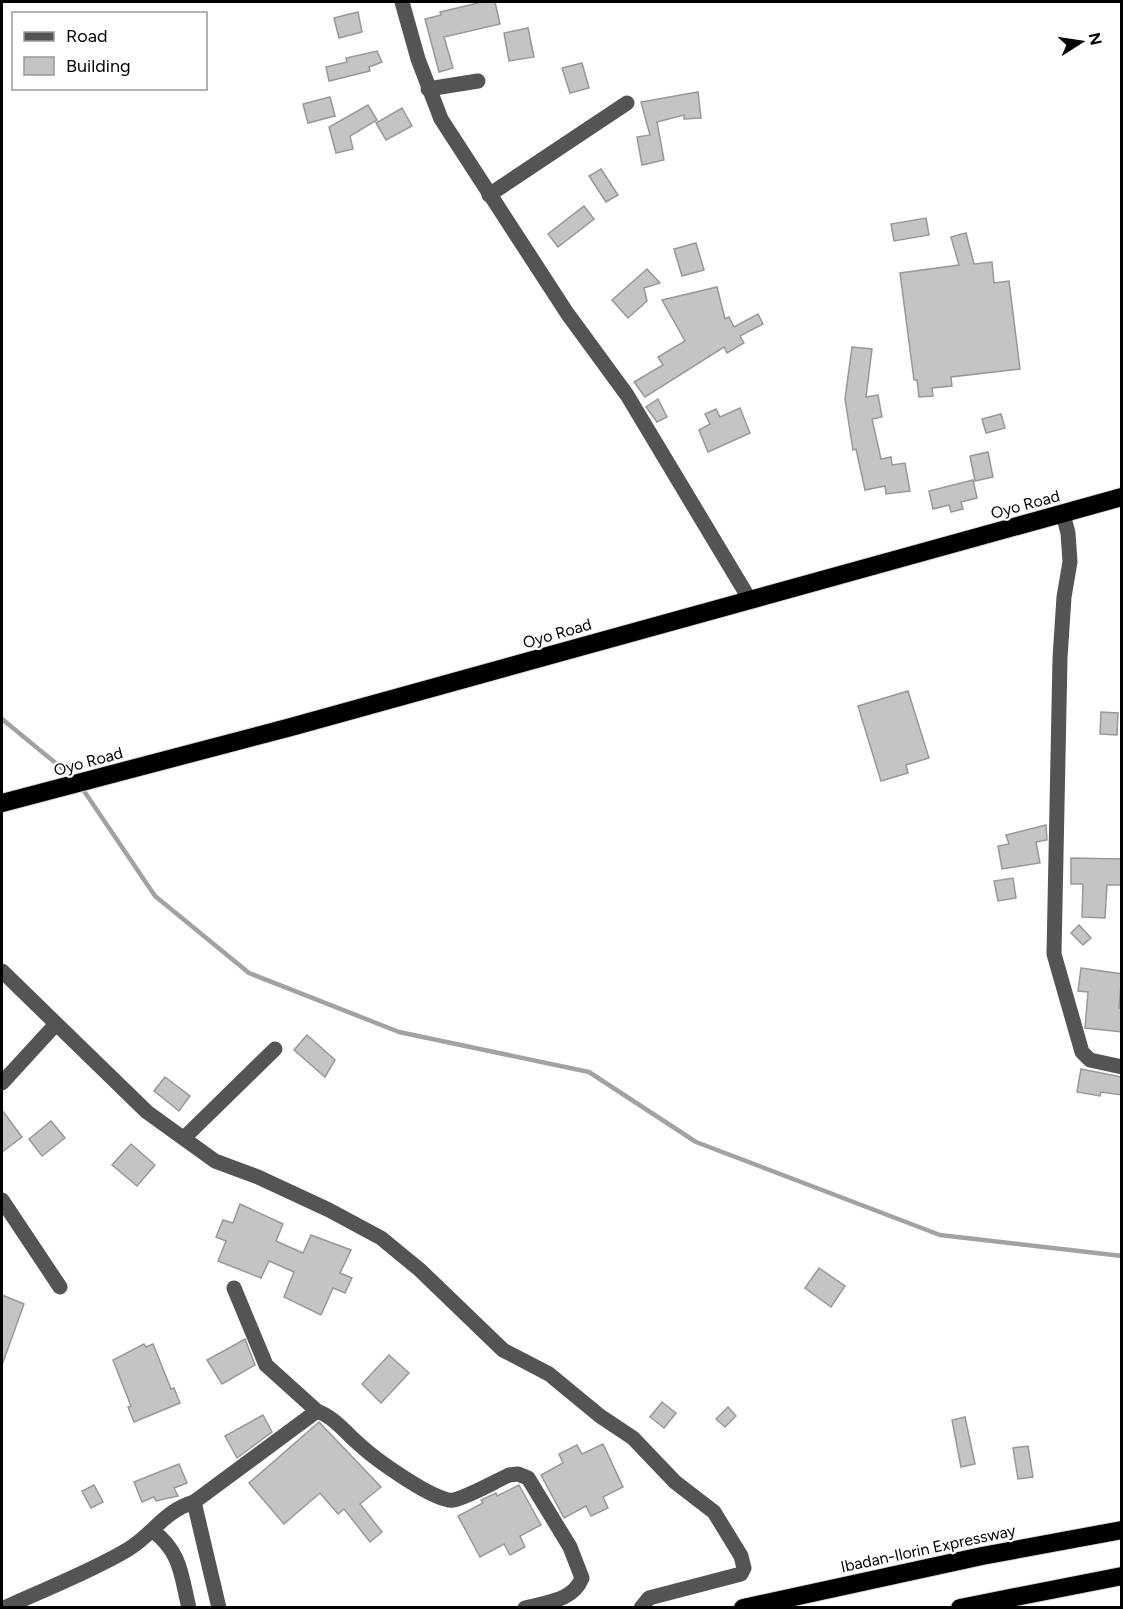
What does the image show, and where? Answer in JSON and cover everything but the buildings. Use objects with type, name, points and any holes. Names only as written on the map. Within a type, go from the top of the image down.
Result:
[{"type":"highway","name":"Oyo Road","points":[[2,803],[291,727],[1122,497]]},
{"type":"highway","name":"Ibadan-Ilorin Expressway","points":[[743,1608],[982,1556],[1122,1530]]},
{"type":"highway","points":[[960,1608],[1122,1576]]},
{"type":"street","points":[[402,2],[428,89],[441,119],[567,313],[627,395],[750,600]]},
{"type":"street","points":[[428,89],[478,81]]},
{"type":"street","points":[[489,195],[627,103]]},
{"type":"street","points":[[1063,514],[1068,533],[1070,562],[1064,597],[1060,658],[1054,954],[1082,1052],[1090,1060],[1122,1067]]},
{"type":"street","points":[[2,971],[147,1112],[215,1161],[258,1177],[329,1210],[381,1238],[420,1270],[503,1350],[549,1374],[600,1416],[633,1438],[675,1482],[714,1512],[741,1556],[744,1568],[741,1574],[649,1598],[641,1608]]},
{"type":"street","points":[[2,1083],[56,1024]]},
{"type":"street","points":[[184,1138],[275,1049]]},
{"type":"street","points":[[2,1200],[60,1287]]},
{"type":"street","points":[[234,1288],[266,1365],[317,1411],[326,1414],[371,1453],[443,1500],[454,1500],[509,1475],[518,1474],[528,1478],[570,1546],[582,1578],[578,1588],[566,1597],[525,1608]]},
{"type":"street","points":[[4,1608],[96,1567],[128,1549],[153,1531],[161,1520],[175,1508],[194,1502],[308,1415],[317,1411]]},
{"type":"street","points":[[194,1502],[219,1608]]},
{"type":"street","points":[[153,1531],[168,1543],[176,1558],[189,1608]]},
{"type":"waterway","points":[[2,719],[75,779]]},
{"type":"waterway","points":[[82,788],[155,896],[249,973],[399,1032],[589,1072],[696,1142],[940,1235],[1122,1256]]}]
